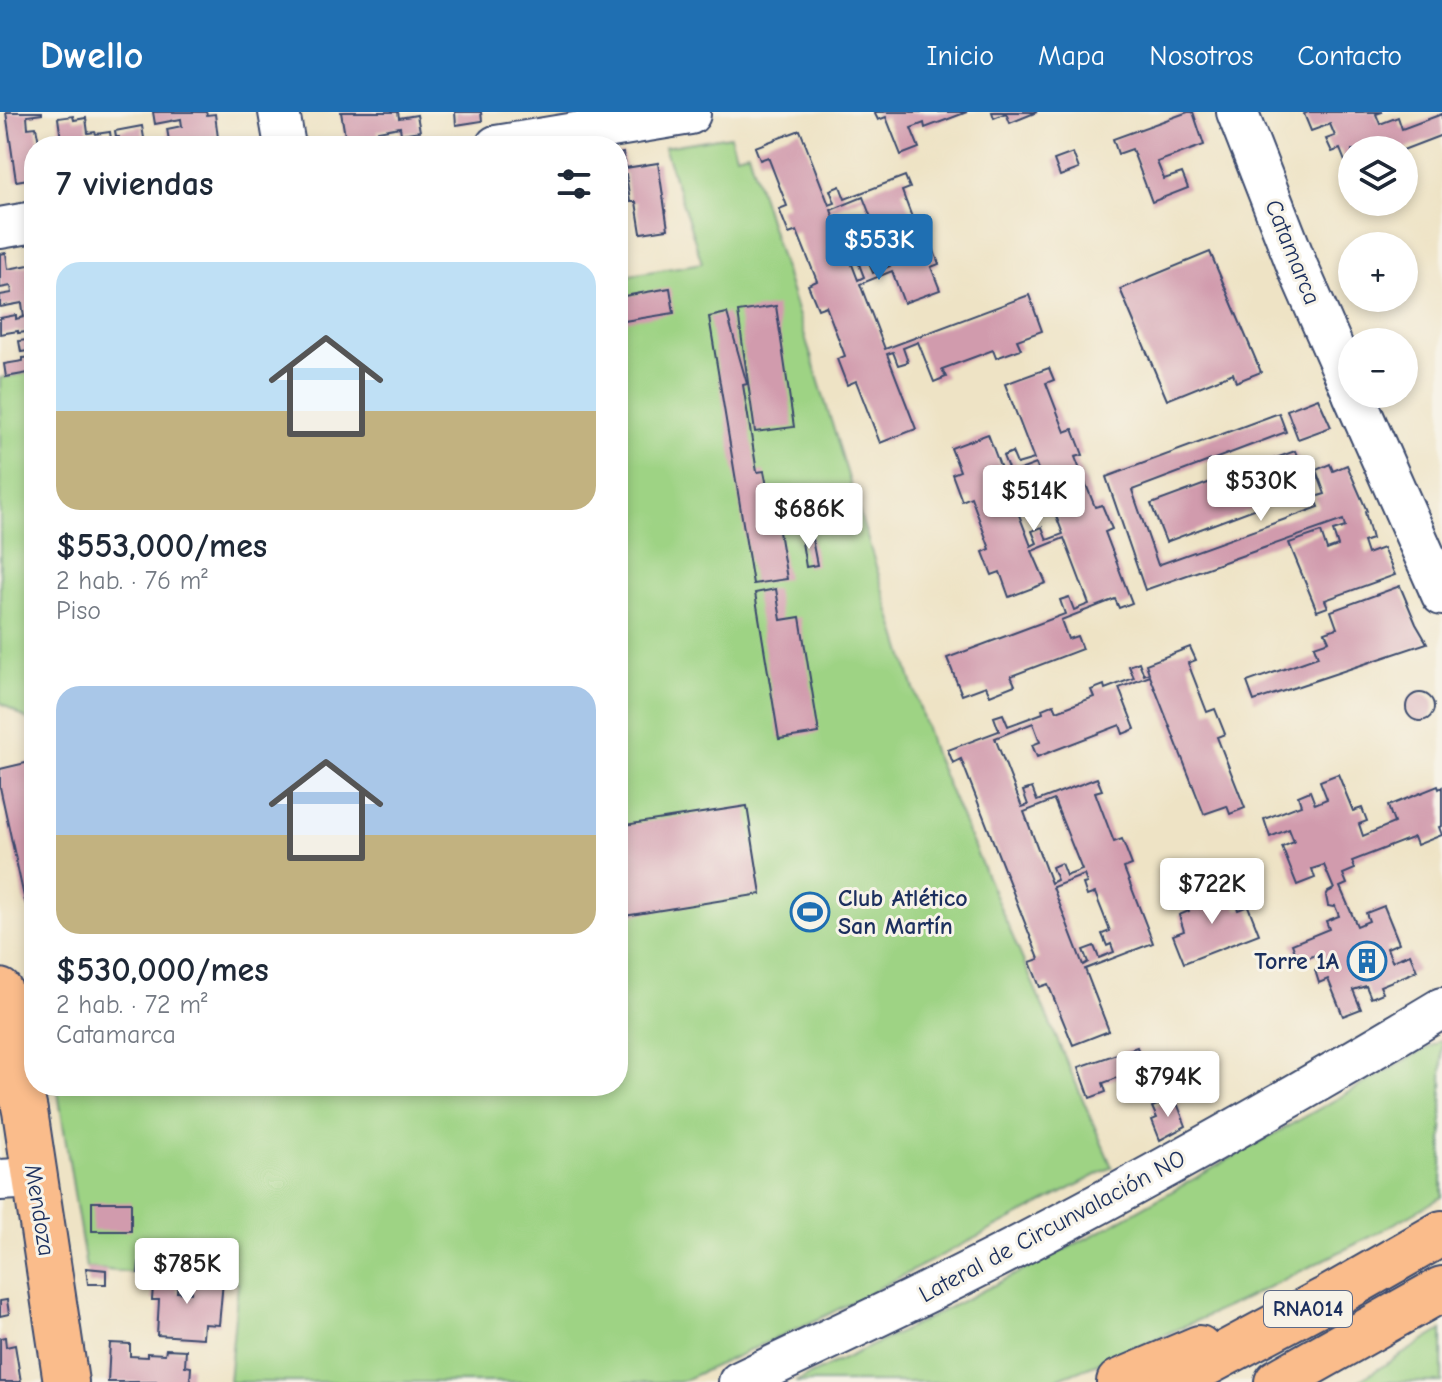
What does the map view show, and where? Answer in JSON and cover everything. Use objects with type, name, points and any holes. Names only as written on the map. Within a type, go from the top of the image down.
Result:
[{"type":"main road","name":"Mendoza","points":[[0,991],[25,1111],[18,1179],[66,1382]]},
{"type":"main road","name":"RNA014","points":[[1172,1382],[1442,1233]]},
{"type":"main road","points":[[1119,1382],[1370,1274]]},
{"type":"main road","name":"RNA014","points":[[1277,1382],[1442,1289]]},
{"type":"main road","points":[[1290,1382],[1387,1321]]},
{"type":"street","points":[[279,112],[283,136]]},
{"type":"street","name":"Catamarca","points":[[1237,112],[1298,268],[1338,359]]},
{"type":"street","points":[[555,136],[690,113]]},
{"type":"street","points":[[0,228],[24,224]]},
{"type":"street","name":"Catamarca","points":[[1360,408],[1442,595]]},
{"type":"street","name":"Lateral de Circunvalación NO","points":[[739,1382],[960,1276],[1127,1189],[1442,1008]]},
{"type":"green space","name":"Club Atlético San Martín","points":[[730,136],[736,155],[748,152],[934,754],[1112,1167],[827,1315],[680,1382],[229,1382],[238,1283],[86,1268],[59,1096],[628,1096],[628,275],[702,263],[664,147]]},
{"type":"green space","points":[[24,374],[24,718],[0,702],[0,378]]},
{"type":"green space","points":[[1442,1040],[1442,1197],[1370,1237],[1238,1302],[1049,1382],[795,1382],[1099,1232]]},
{"type":"green space","points":[[1442,1330],[1442,1382],[1357,1382]]},
{"type":"building","points":[[6,112],[42,112],[27,116],[28,128],[36,127],[38,136],[24,136],[24,180],[16,181]]},
{"type":"building","points":[[153,112],[206,112],[207,115],[215,114],[218,136],[168,136],[167,129],[182,126],[181,119],[155,124]]},
{"type":"building","points":[[341,112],[398,112],[399,118],[417,115],[420,131],[401,134],[400,127],[378,131],[379,136],[345,136]]},
{"type":"building","points":[[455,112],[481,112],[482,121],[456,125]]},
{"type":"building","points":[[874,112],[967,112],[925,128],[924,123],[911,128],[919,148],[901,155],[886,117],[878,120]]},
{"type":"building","points":[[992,112],[1037,112],[1010,123],[1006,113],[994,118]]},
{"type":"building","points":[[1193,112],[1204,145],[1157,162],[1164,179],[1182,173],[1188,188],[1152,202],[1132,149],[1118,154],[1113,139]]},
{"type":"building","points":[[1382,112],[1376,114],[1380,124],[1398,117],[1402,129],[1442,114],[1442,135],[1418,144],[1418,136],[1338,136],[1338,150],[1332,152],[1326,139],[1335,136],[1330,124],[1311,131],[1304,114]]},
{"type":"building","points":[[58,118],[86,118],[88,133],[110,132],[111,136],[61,136]]},
{"type":"building","points":[[142,126],[144,136],[116,136],[115,131]]},
{"type":"building","points":[[800,130],[829,205],[835,203],[830,190],[840,186],[845,199],[905,176],[910,188],[902,191],[921,241],[929,238],[939,264],[931,267],[940,290],[904,303],[892,271],[860,284],[885,349],[1029,295],[1042,331],[1017,340],[1021,349],[996,358],[993,350],[942,369],[946,377],[934,382],[918,342],[903,348],[908,362],[898,365],[893,352],[887,354],[916,429],[880,443],[856,381],[847,385],[837,359],[845,356],[826,306],[818,309],[808,285],[817,281],[797,231],[789,234],[779,209],[787,206],[768,157],[760,160],[755,147]],"holes":[[[863,197],[890,266],[873,273],[868,261],[859,264],[864,277],[858,280],[831,210]]]},
{"type":"building","points":[[1073,153],[1079,169],[1060,176],[1054,160]]},
{"type":"building","points":[[658,163],[668,229],[641,233],[636,202],[630,202],[628,168]]},
{"type":"building","points":[[1210,252],[1261,372],[1236,382],[1233,373],[1167,400],[1120,289]]},
{"type":"building","points":[[6,253],[8,269],[24,266],[24,317],[22,303],[0,307],[0,295],[12,293],[11,286],[0,288],[0,254]]},
{"type":"building","points":[[670,288],[674,313],[628,320],[628,295]]},
{"type":"building","points":[[776,306],[794,427],[755,432],[738,312]]},
{"type":"building","points":[[727,313],[747,384],[743,385],[757,472],[764,471],[769,496],[773,496],[787,579],[753,584],[709,317]]},
{"type":"building","points":[[16,315],[16,319],[24,317],[24,332],[0,334],[0,318]]},
{"type":"building","points":[[24,340],[24,352],[21,352],[19,341]]},
{"type":"building","points":[[23,358],[24,374],[6,377],[4,364],[23,361]]},
{"type":"building","points":[[1049,368],[1054,380],[1046,383],[1065,432],[1073,429],[1083,455],[1075,457],[1095,507],[1102,505],[1112,529],[1105,532],[1132,603],[1119,608],[1115,599],[1061,620],[1068,639],[1077,636],[1082,649],[1011,676],[1015,685],[990,695],[986,686],[962,695],[947,658],[1065,614],[1060,600],[1069,597],[1074,610],[1089,604],[1064,538],[1032,551],[1046,583],[1009,597],[1000,572],[992,575],[983,552],[990,549],[971,497],[962,501],[952,474],[960,471],[951,448],[988,434],[1002,471],[1008,468],[1003,456],[1012,452],[1017,464],[1034,459],[1005,384]],"holes":[[[1036,464],[1063,534],[1047,540],[1042,527],[1032,531],[1037,543],[1031,546],[1004,476]]]},
{"type":"building","points":[[1318,398],[1331,427],[1298,439],[1287,410]]},
{"type":"building","points":[[1279,413],[1286,432],[1132,490],[1158,565],[1319,507],[1315,497],[1325,494],[1316,470],[1330,464],[1333,471],[1347,465],[1367,511],[1372,539],[1363,542],[1367,554],[1383,548],[1395,575],[1325,600],[1328,607],[1317,611],[1289,543],[1321,532],[1327,550],[1338,546],[1333,531],[1345,527],[1343,520],[1145,590],[1106,477]]},
{"type":"building","points":[[1295,451],[1310,488],[1166,542],[1151,504]]},
{"type":"building","points":[[811,534],[817,565],[806,567],[801,536]]},
{"type":"building","points":[[1400,586],[1427,643],[1254,701],[1247,682],[1318,657],[1314,646],[1329,641],[1325,632],[1337,628],[1331,611]]},
{"type":"building","points":[[776,589],[781,620],[800,617],[819,733],[779,739],[755,593]]},
{"type":"building","points":[[1190,647],[1196,660],[1188,663],[1207,712],[1215,709],[1225,734],[1217,737],[1245,808],[1230,814],[1227,806],[1204,814],[1150,676],[1119,688],[1135,729],[1123,734],[1120,725],[1037,757],[1032,745],[1040,742],[1033,723],[995,738],[1022,807],[1028,805],[1023,791],[1032,788],[1037,801],[1097,778],[1102,790],[1095,792],[1114,842],[1122,839],[1132,865],[1124,868],[1153,943],[1085,969],[1109,1031],[1073,1045],[1048,984],[1040,987],[1030,962],[1039,959],[961,759],[953,763],[948,750],[999,731],[994,717],[1003,714],[1008,726],[1043,713],[1042,709],[1054,704],[1057,711],[1094,697],[1091,690],[1104,685],[1105,689],[1134,678],[1129,666],[1139,662],[1144,675],[1149,673],[1146,664]],"holes":[[[1054,800],[1082,870],[1066,876],[1061,863],[1052,867],[1057,880],[1051,883],[1024,812]],[[1084,875],[1087,896],[1095,893],[1110,931],[1102,934],[1107,946],[1111,944],[1114,952],[1099,958],[1094,946],[1083,950],[1088,962],[1083,965],[1053,887]]]},
{"type":"building","points":[[1420,693],[1430,697],[1434,707],[1430,717],[1420,721],[1410,717],[1406,707],[1410,697]]},
{"type":"building","points":[[24,763],[24,897],[0,787],[0,769]]},
{"type":"building","points":[[1338,774],[1353,811],[1362,808],[1367,821],[1359,824],[1363,836],[1394,823],[1388,806],[1442,787],[1442,826],[1439,827],[1442,835],[1417,845],[1414,837],[1352,861],[1355,869],[1343,874],[1347,884],[1340,887],[1357,926],[1369,921],[1366,913],[1384,906],[1399,943],[1387,948],[1392,961],[1410,954],[1417,971],[1380,986],[1383,993],[1371,998],[1366,986],[1353,990],[1361,1009],[1343,1016],[1328,979],[1319,983],[1315,970],[1323,967],[1318,954],[1299,962],[1292,944],[1329,929],[1326,921],[1339,916],[1335,906],[1328,906],[1326,896],[1334,889],[1324,865],[1312,869],[1315,878],[1297,885],[1282,847],[1294,842],[1289,829],[1270,837],[1264,819],[1301,805],[1298,796],[1310,791],[1315,804],[1327,799],[1320,781]]},
{"type":"building","points":[[747,806],[761,894],[628,915],[628,824]]},
{"type":"building","points":[[1199,889],[1205,906],[1231,895],[1238,910],[1248,906],[1259,934],[1184,963],[1173,935],[1184,931],[1179,915],[1189,911],[1183,895]]},
{"type":"building","points":[[1137,1047],[1145,1068],[1103,1083],[1106,1092],[1090,1098],[1079,1067]]},
{"type":"building","points":[[1194,1063],[1206,1091],[1192,1097],[1185,1082],[1175,1086],[1170,1073]]},
{"type":"building","points":[[1175,1098],[1186,1126],[1160,1140],[1152,1120],[1157,1118],[1152,1107]]},
{"type":"building","points":[[92,1202],[131,1202],[131,1231],[92,1231]]},
{"type":"building","points":[[139,1262],[154,1264],[153,1274],[138,1273]]},
{"type":"building","points":[[86,1268],[106,1270],[106,1284],[88,1284]]},
{"type":"building","points":[[154,1274],[178,1277],[177,1292],[191,1293],[193,1278],[223,1281],[219,1325],[204,1324],[203,1338],[157,1335],[159,1300],[152,1300]]},
{"type":"building","points":[[7,1300],[9,1314],[0,1316],[0,1301]]},
{"type":"building","points":[[5,1337],[6,1347],[15,1345],[21,1382],[0,1382],[0,1338]]},
{"type":"building","points":[[110,1343],[130,1344],[130,1356],[165,1354],[166,1349],[186,1350],[185,1366],[191,1367],[190,1382],[108,1382]]},
{"type":"place","name":"Club Atlético San Martín","points":[[810,912]]},
{"type":"place","name":"Torre 1A","points":[[1367,961]]}]
